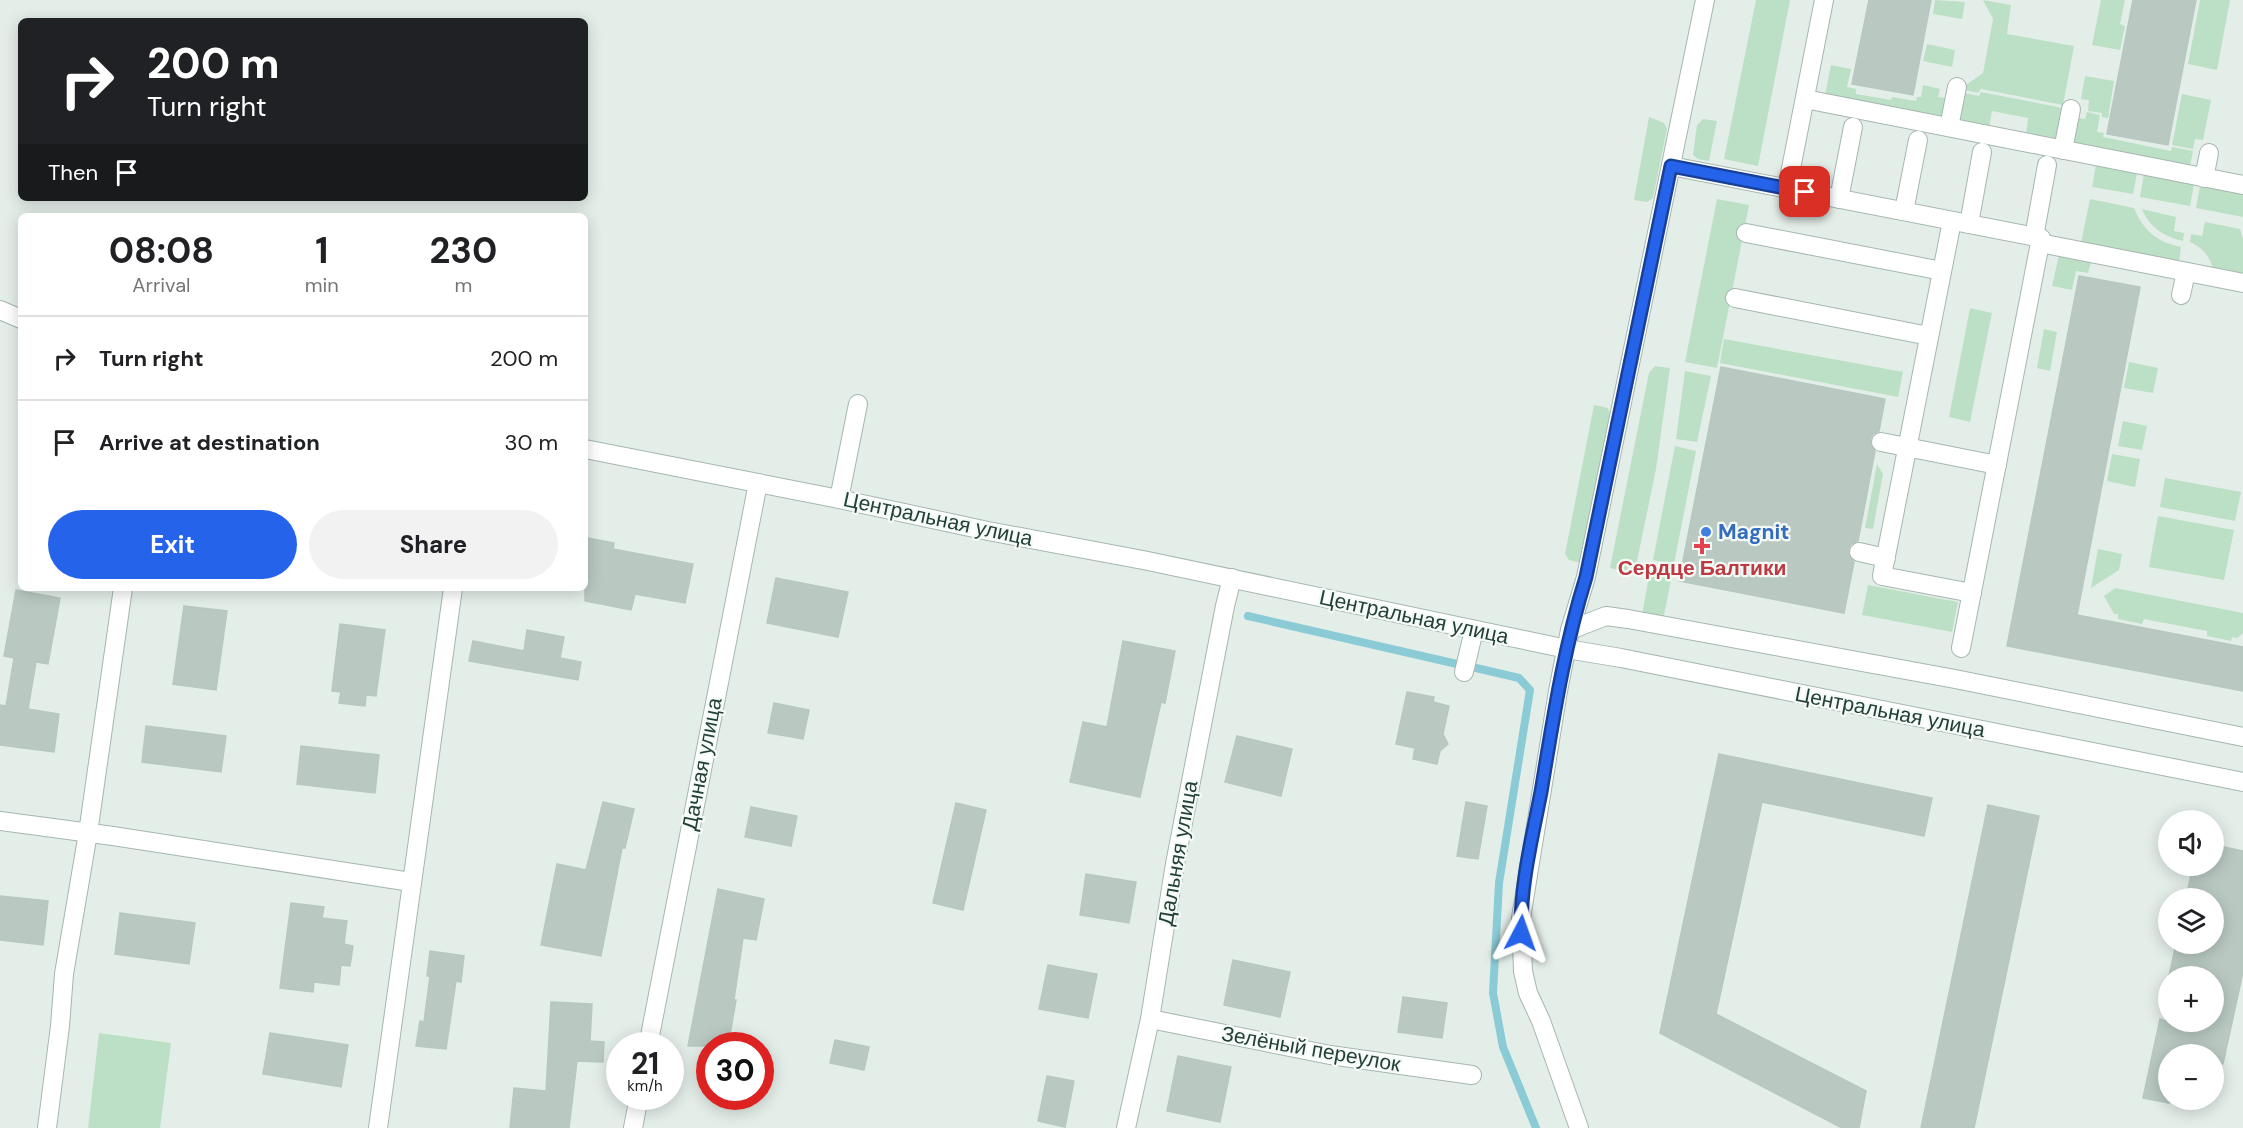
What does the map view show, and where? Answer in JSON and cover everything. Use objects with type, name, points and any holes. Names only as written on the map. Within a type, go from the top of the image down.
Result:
[{"type":"street","points":[[1579,1128],[1541,1021],[1528,993],[1522,971],[1521,918],[1570,630],[1586,577],[1706,0]]},
{"type":"street","points":[[1787,189],[1824,0]]},
{"type":"street","points":[[1949,127],[1957,87]]},
{"type":"street","points":[[1805,99],[2243,185]]},
{"type":"street","points":[[2063,150],[2071,109]]},
{"type":"street","points":[[1839,199],[1853,128]]},
{"type":"street","points":[[1904,211],[1918,140]]},
{"type":"street","points":[[1972,593],[1882,576],[1942,271],[1982,152]]},
{"type":"street","points":[[2205,178],[2209,153]]},
{"type":"street","points":[[1961,648],[1997,465],[2037,240],[2047,165]]},
{"type":"street","points":[[1671,166],[1960,222],[2243,283]]},
{"type":"street","points":[[1746,233],[1942,271]]},
{"type":"street","points":[[2181,295],[2186,272]]},
{"type":"street","points":[[1735,298],[1929,336]]},
{"type":"street","points":[[0,310],[18,318]]},
{"type":"street","points":[[839,499],[858,404]]},
{"type":"street","points":[[1881,442],[1997,465]]},
{"type":"street","name":"Центральная улица","points":[[588,450],[1232,578],[1567,649],[1633,660],[2243,782]]},
{"type":"street","name":"Дачная улица","points":[[651,1032],[758,483]]},
{"type":"street","points":[[1858,552],[1886,558]]},
{"type":"street","name":"Дальняя улица","points":[[1126,1128],[1150,1019],[1177,853],[1232,578]]},
{"type":"street","points":[[47,1128],[64,974],[88,833],[123,591]]},
{"type":"street","points":[[378,1128],[453,591]]},
{"type":"street","points":[[1570,630],[1606,616],[1629,619],[1955,679],[2243,737]]},
{"type":"street","points":[[1464,672],[1474,630]]},
{"type":"street","points":[[0,821],[411,882]]},
{"type":"street","name":"Зелёный переулок","points":[[1150,1019],[1330,1055],[1472,1075]]},
{"type":"street","points":[[633,1128],[636,1110]]},
{"type":"green space","points":[[1756,0],[1790,0],[1758,166],[1724,159]]},
{"type":"green space","points":[[1935,0],[1965,2],[1962,19],[1933,14]]},
{"type":"green space","points":[[1983,0],[2011,5],[2007,34],[2074,46],[2063,105],[1981,89],[1978,93],[1965,90],[1966,85],[1983,73],[1993,19]]},
{"type":"green space","points":[[2101,0],[2125,0],[2120,24],[2125,26],[2120,50],[2092,45]]},
{"type":"green space","points":[[2200,0],[2230,0],[2217,70],[2188,64]]},
{"type":"green space","points":[[1927,44],[1955,50],[1952,67],[1923,61]]},
{"type":"green space","points":[[1831,65],[1851,69],[1847,87],[1856,89],[1856,94],[1891,100],[1892,97],[1916,101],[1917,97],[1921,97],[1923,85],[1940,89],[1938,97],[1946,98],[1942,117],[1825,95]]},
{"type":"green space","points":[[2085,76],[2114,81],[2108,118],[2102,117],[2102,113],[2088,111],[2089,100],[2081,99]]},
{"type":"green space","points":[[1981,92],[2063,108],[2056,140],[2026,135],[2028,118],[1992,111],[1989,127],[1958,121],[1964,93],[1979,96]]},
{"type":"green space","points":[[2182,94],[2211,100],[2203,140],[2195,139],[2193,149],[2172,145]]},
{"type":"green space","points":[[2087,112],[2100,115],[2097,132],[2104,133],[2103,137],[2171,151],[2172,147],[2193,151],[2190,166],[2072,143],[2077,118],[2085,119]]},
{"type":"green space","points":[[1649,117],[1664,123],[1667,129],[1653,198],[1647,202],[1634,200]]},
{"type":"green space","points":[[1703,119],[1717,121],[1709,161],[1698,159],[1693,155],[1697,125]]},
{"type":"green space","points":[[2096,165],[2137,173],[2133,194],[2092,187]]},
{"type":"green space","points":[[2144,174],[2194,184],[2190,206],[2140,197]]},
{"type":"green space","points":[[2200,186],[2243,194],[2243,217],[2196,208]]},
{"type":"green space","points":[[1717,199],[1749,205],[1717,368],[1685,362]]},
{"type":"green space","points":[[2090,199],[2134,208],[2146,229],[2152,234],[2165,242],[2181,247],[2179,262],[2081,243]]},
{"type":"green space","points":[[2142,209],[2176,217],[2174,231],[2184,233],[2183,241],[2158,230]]},
{"type":"green space","points":[[2205,222],[2240,229],[2243,239],[2243,275],[2213,269],[2205,252],[2190,242],[2191,234],[2202,236]]},
{"type":"green space","points":[[2059,255],[2091,262],[2088,273],[2076,271],[2072,290],[2052,286]]},
{"type":"green space","points":[[1970,308],[1992,313],[1970,422],[1949,417]]},
{"type":"green space","points":[[2044,329],[2057,332],[2050,371],[2037,368]]},
{"type":"green space","points":[[1724,339],[1903,372],[1898,397],[1720,363]]},
{"type":"green space","points":[[2129,362],[2158,368],[2153,393],[2124,388]]},
{"type":"green space","points":[[1655,366],[1670,368],[1656,469],[1637,561],[1631,573],[1610,568],[1649,373]]},
{"type":"green space","points":[[1685,371],[1711,376],[1697,442],[1676,439]]},
{"type":"green space","points":[[1594,405],[1608,408],[1610,414],[1581,563],[1569,560],[1565,554]]},
{"type":"green space","points":[[2123,421],[2147,426],[2142,450],[2118,446]]},
{"type":"green space","points":[[1675,446],[1696,451],[1674,564],[1653,560]]},
{"type":"green space","points":[[2112,454],[2140,459],[2135,487],[2107,481]]},
{"type":"green space","points":[[1877,464],[1883,474],[1873,529],[1865,528]]},
{"type":"green space","points":[[2165,478],[2241,492],[2235,521],[2160,507]]},
{"type":"green space","points":[[2158,516],[2234,530],[2224,580],[2149,567]]},
{"type":"green space","points":[[2098,549],[2122,554],[2119,570],[2091,588]]},
{"type":"green space","points":[[1650,571],[1672,575],[1663,620],[1642,615]]},
{"type":"green space","points":[[1868,585],[1958,602],[1952,632],[1862,615]]},
{"type":"green space","points":[[2115,588],[2243,613],[2243,633],[2237,638],[2232,637],[2231,641],[2207,636],[2207,631],[2144,619],[2142,624],[2118,619],[2118,614],[2114,614],[2104,596]]},
{"type":"green space","points":[[99,1033],[171,1043],[160,1128],[88,1128]]},
{"type":"building","points":[[1869,0],[1931,0],[1913,95],[1852,84]]},
{"type":"building","points":[[2133,0],[2196,0],[2168,145],[2107,134]]},
{"type":"building","points":[[2079,276],[2140,287],[2077,615],[2243,647],[2243,691],[2007,646]]},
{"type":"building","points":[[1721,367],[1885,399],[1879,431],[1873,434],[1870,440],[1875,451],[1858,541],[1851,544],[1848,550],[1854,562],[1844,613],[1679,581]]},
{"type":"building","points":[[588,538],[614,543],[613,549],[693,564],[685,603],[635,594],[631,610],[585,601],[585,591],[588,591]]},
{"type":"building","points":[[776,578],[848,592],[838,637],[767,623]]},
{"type":"building","points":[[16,590],[60,598],[48,664],[36,662],[28,709],[59,714],[54,752],[0,745],[0,705],[6,706],[14,658],[4,656]]},
{"type":"building","points":[[184,606],[227,611],[216,690],[173,684]]},
{"type":"building","points":[[340,624],[385,630],[376,696],[366,695],[365,706],[339,703],[341,692],[332,691]]},
{"type":"building","points":[[527,630],[564,637],[560,658],[581,662],[578,680],[469,661],[473,641],[524,651]]},
{"type":"building","points":[[1123,641],[1175,651],[1165,703],[1161,702],[1140,797],[1070,782],[1083,722],[1107,727]]},
{"type":"building","points":[[1407,692],[1434,697],[1433,702],[1449,706],[1443,734],[1448,744],[1440,751],[1437,764],[1413,759],[1415,748],[1396,744]]},
{"type":"building","points":[[774,703],[809,710],[803,739],[768,733]]},
{"type":"building","points":[[146,726],[226,736],[221,772],[142,762]]},
{"type":"building","points":[[1237,736],[1292,749],[1281,796],[1225,782]]},
{"type":"building","points":[[301,746],[379,755],[375,793],[297,784]]},
{"type":"building","points":[[1719,754],[1932,798],[1924,836],[1762,802],[1716,1014],[1866,1091],[1859,1128],[1842,1128],[1660,1033]]},
{"type":"building","points":[[603,802],[634,809],[625,848],[622,848],[601,956],[541,945],[557,864],[586,870]]},
{"type":"building","points":[[1466,802],[1487,806],[1478,859],[1457,856]]},
{"type":"building","points":[[956,803],[986,810],[963,910],[933,903]]},
{"type":"building","points":[[1988,805],[2039,816],[1974,1128],[1921,1128]]},
{"type":"building","points":[[751,807],[797,816],[791,846],[745,837]]},
{"type":"building","points":[[2224,847],[2243,851],[2243,972],[2224,1059],[2224,1044],[2158,1044],[2158,1101],[2143,1098],[2158,1028],[2158,1032],[2224,1032],[2224,966],[2171,966],[2174,954],[2224,954],[2224,888],[2188,888],[2191,876],[2224,876]]},
{"type":"building","points":[[1086,874],[1136,882],[1129,923],[1080,915]]},
{"type":"building","points":[[718,889],[764,899],[756,940],[743,938],[730,1032],[696,1032],[696,1046],[688,1046]]},
{"type":"building","points":[[0,896],[48,901],[43,945],[0,940]]},
{"type":"building","points":[[291,903],[324,907],[322,918],[347,921],[344,944],[353,946],[350,966],[341,965],[339,985],[314,982],[313,992],[280,988]]},
{"type":"building","points":[[120,913],[195,923],[189,964],[115,954]]},
{"type":"building","points":[[430,951],[464,956],[461,982],[456,981],[446,1049],[416,1046],[420,1021],[424,1022],[430,976],[427,976]]},
{"type":"building","points":[[1233,960],[1290,972],[1280,1017],[1224,1005]]},
{"type":"building","points":[[1048,965],[1097,974],[1088,1018],[1039,1009]]},
{"type":"building","points":[[1403,997],[1447,1003],[1442,1038],[1398,1032]]},
{"type":"building","points":[[551,1002],[592,1004],[590,1041],[604,1042],[603,1062],[577,1061],[569,1128],[510,1128],[514,1088],[546,1091]]},
{"type":"building","points":[[270,1033],[348,1045],[341,1087],[263,1074]]},
{"type":"building","points":[[835,1040],[869,1047],[864,1070],[830,1063]]},
{"type":"building","points":[[1178,1056],[1231,1067],[1220,1122],[1167,1111]]},
{"type":"building","points":[[1047,1076],[1074,1081],[1065,1127],[1038,1121]]},
{"type":"waterway","points":[[1248,616],[1457,664]]},
{"type":"waterway","points":[[1476,668],[1519,678],[1530,690],[1499,883],[1493,993],[1503,1047],[1536,1128]]},
{"type":"place","name":"Magnit","points":[[1706,532]]},
{"type":"place","name":"Сердце Балтики","points":[[1702,546]]},
{"type":"route","points":[[1521,933],[1521,918],[1532,844],[1570,630],[1586,577],[1671,166],[1805,192]]}]
